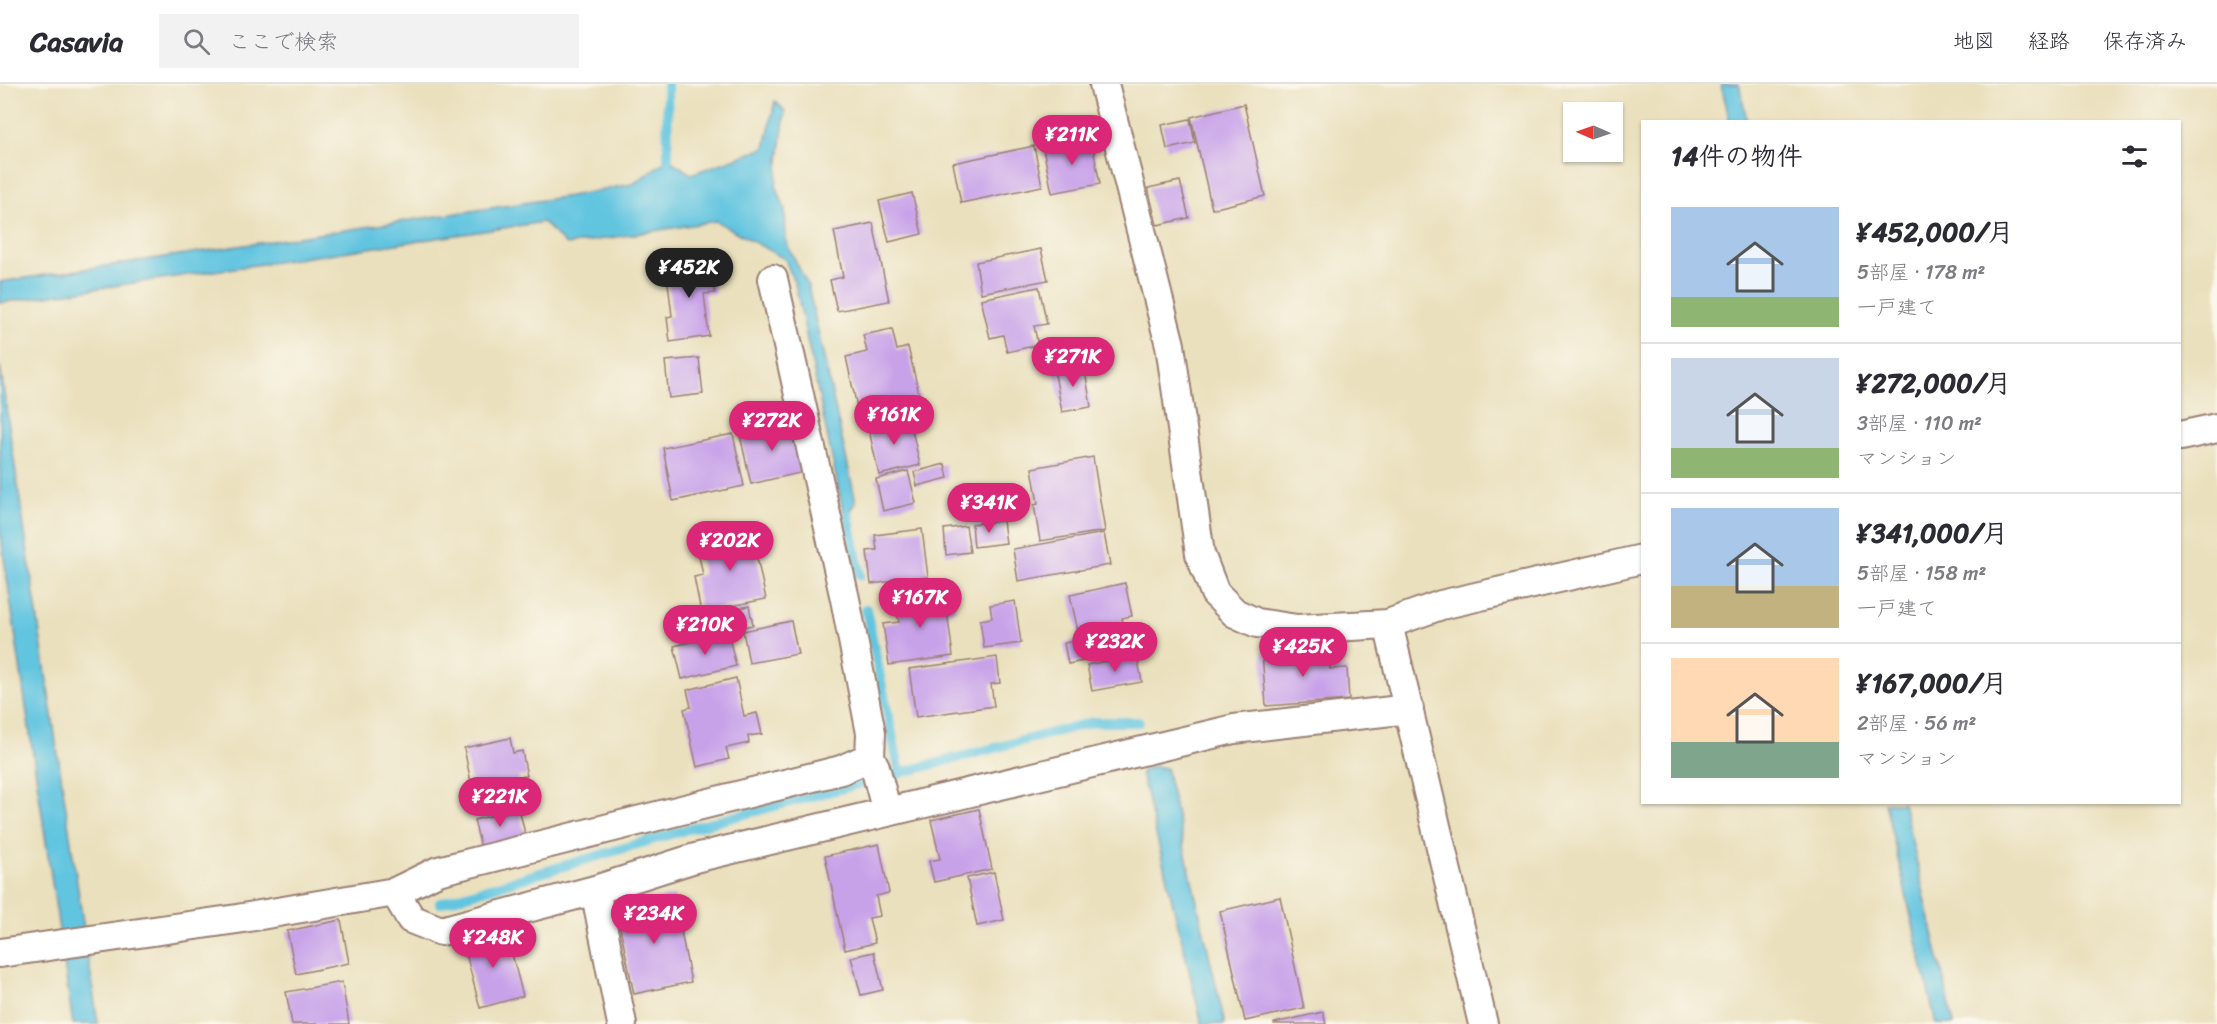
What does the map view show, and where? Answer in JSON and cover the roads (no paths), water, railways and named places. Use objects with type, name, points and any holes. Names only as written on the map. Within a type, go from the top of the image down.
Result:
[{"type":"street","points":[[1104,84],[1170,345],[1200,554],[1215,593],[1235,613],[1257,623],[1297,629],[1388,624],[1441,605],[1641,559]]},
{"type":"street","points":[[773,279],[845,598],[879,782]]},
{"type":"street","points":[[2181,436],[2217,428]]},
{"type":"street","points":[[1388,624],[1483,1024]]},
{"type":"street","points":[[395,892],[411,919],[441,931],[595,890],[695,858],[879,782],[1234,729],[1409,709]]},
{"type":"street","points":[[0,953],[237,919],[395,892],[438,871],[841,770],[879,782]]},
{"type":"street","points":[[595,890],[622,1024]]},
{"type":"water","points":[[1721,84],[1739,84],[1747,120],[1730,120]]},
{"type":"water","points":[[775,101],[785,111],[776,185],[785,210],[786,242],[808,286],[856,502],[845,520],[796,287],[785,259],[716,221],[566,245],[543,222],[0,303],[0,282],[570,196],[633,184],[668,159],[691,174],[765,148]]},
{"type":"water","points":[[0,366],[98,1024],[73,1024],[0,531]]},
{"type":"water","points":[[1154,766],[1166,768],[1225,1024],[1202,1024],[1141,772]]},
{"type":"water","points":[[1885,804],[1903,804],[1954,1024],[1936,1024]]},
{"type":"waterway","points":[[667,84],[668,159]]},
{"type":"waterway","points":[[848,514],[860,575]]},
{"type":"waterway","points":[[866,609],[900,773]]},
{"type":"waterway","points":[[440,903],[688,829],[1093,722],[1139,722]]}]
